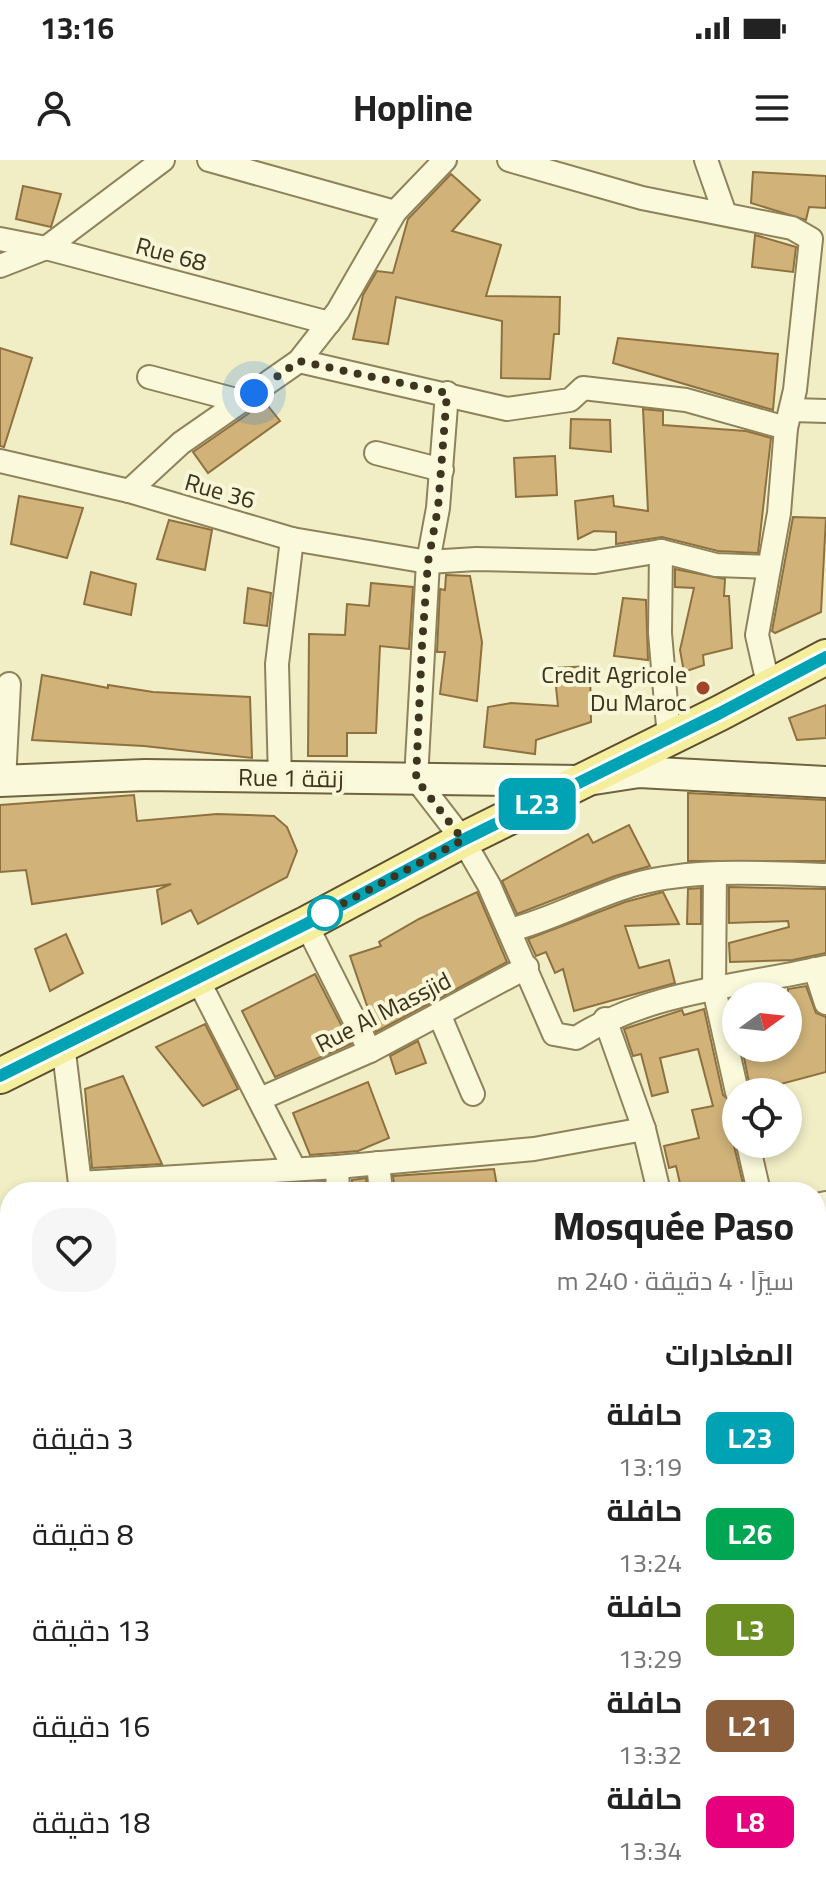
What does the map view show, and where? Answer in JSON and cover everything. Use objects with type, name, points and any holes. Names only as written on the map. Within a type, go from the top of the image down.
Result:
[{"type":"main road","points":[[0,1076],[306,924],[463,840],[826,657]]},
{"type":"street","points":[[0,266],[46,248],[163,160]]},
{"type":"street","points":[[209,160],[395,212]]},
{"type":"street","points":[[129,491],[181,443],[299,361],[329,323],[395,212],[445,160]]},
{"type":"street","points":[[509,160],[642,198],[792,228],[811,239],[779,513],[757,635],[769,688]]},
{"type":"street","points":[[706,160],[725,214]]},
{"type":"street","name":"Rue 68","points":[[0,239],[46,248],[329,323]]},
{"type":"street","points":[[299,361],[507,409],[531,408],[570,400],[583,388],[686,400],[789,419],[826,411]]},
{"type":"street","points":[[149,377],[240,401]]},
{"type":"street","points":[[447,393],[442,470],[428,562],[416,779],[463,840],[489,885],[554,1034],[576,1038],[605,1019],[714,989],[821,968],[826,1003]]},
{"type":"street","points":[[376,453],[442,470]]},
{"type":"street","name":"Rue 36","points":[[0,461],[129,491],[292,539],[428,562],[490,559],[595,562],[661,551]]},
{"type":"street","points":[[280,779],[277,664],[292,539]]},
{"type":"street","points":[[669,738],[660,633],[661,551],[716,565],[769,567]]},
{"type":"street","points":[[2,781],[9,684]]},
{"type":"street","name":"Rue 1 زنقة","points":[[2,781],[145,775],[581,781],[639,772],[826,782]]},
{"type":"street","points":[[510,930],[543,921],[637,884],[715,874],[826,875]]},
{"type":"street","points":[[715,874],[714,989],[734,1078]]},
{"type":"street","points":[[306,924],[370,1051]]},
{"type":"street","name":"Rue Al Massjid","points":[[260,1099],[370,1051],[527,967]]},
{"type":"street","points":[[196,976],[294,1168]]},
{"type":"street","points":[[439,1014],[473,1094]]},
{"type":"street","points":[[605,1019],[644,1129],[657,1182]]},
{"type":"street","points":[[63,1044],[80,1182]]},
{"type":"street","points":[[137,1182],[534,1149],[644,1129]]},
{"type":"street","points":[[751,1158],[757,1182]]},
{"type":"street","points":[[378,1163],[380,1182]]},
{"type":"street","points":[[337,1167],[338,1182]]},
{"type":"building","points":[[753,172],[826,176],[826,208],[809,207],[806,220],[751,203]]},
{"type":"building","points":[[451,174],[480,200],[452,231],[501,245],[486,296],[560,297],[559,334],[554,334],[550,379],[501,378],[502,321],[396,297],[388,344],[353,339],[363,295],[377,271],[393,273],[408,219]]},
{"type":"building","points":[[23,186],[61,194],[51,227],[16,219]]},
{"type":"building","points":[[755,235],[796,247],[793,272],[752,267]]},
{"type":"building","points":[[618,338],[778,354],[773,410],[613,363]]},
{"type":"building","points":[[0,348],[32,358],[4,447],[0,446]]},
{"type":"building","points":[[265,402],[280,421],[208,473],[193,452]]},
{"type":"building","points":[[643,409],[663,411],[663,425],[746,431],[771,438],[758,553],[718,551],[662,537],[616,544],[616,532],[594,531],[578,539],[575,501],[613,496],[614,506],[648,511]]},
{"type":"building","points":[[571,419],[610,420],[611,452],[570,448]]},
{"type":"building","points":[[555,456],[557,495],[516,497],[514,458]]},
{"type":"building","points":[[19,496],[83,508],[67,558],[11,544]]},
{"type":"building","points":[[793,517],[826,518],[821,612],[775,633],[772,631]]},
{"type":"building","points":[[169,520],[212,530],[205,570],[157,559]]},
{"type":"building","points":[[675,569],[725,579],[724,596],[729,596],[732,648],[703,655],[704,665],[684,672],[680,650],[694,588],[675,587]]},
{"type":"building","points":[[91,572],[136,584],[131,615],[84,604]]},
{"type":"building","points":[[446,575],[470,576],[482,642],[477,701],[440,694],[445,652],[437,652],[440,589],[445,590]]},
{"type":"building","points":[[371,583],[413,587],[409,649],[380,646],[376,733],[347,733],[347,756],[308,756],[309,634],[345,635],[347,604],[369,606]]},
{"type":"building","points":[[248,588],[271,593],[267,626],[244,623]]},
{"type":"building","points":[[623,598],[646,600],[648,660],[614,656]]},
{"type":"building","points":[[590,666],[591,722],[536,740],[535,754],[484,747],[488,707],[511,703],[558,706],[554,668]]},
{"type":"building","points":[[42,675],[108,688],[108,685],[153,692],[250,697],[252,758],[144,746],[32,740]]},
{"type":"building","points":[[826,705],[826,738],[797,740],[789,718]]},
{"type":"building","points":[[688,793],[826,800],[826,861],[688,861]]},
{"type":"building","points":[[134,795],[137,821],[217,814],[274,816],[287,827],[297,851],[287,877],[198,924],[191,910],[162,924],[157,890],[171,884],[32,904],[26,870],[0,872],[0,805]]},
{"type":"building","points":[[629,825],[650,866],[615,876],[517,914],[502,881],[588,834],[593,843]]},
{"type":"building","points":[[729,887],[826,889],[826,953],[793,960],[730,962],[729,943],[789,927],[788,921],[729,923]]},
{"type":"building","points":[[701,888],[701,924],[687,924],[688,889]]},
{"type":"building","points":[[477,892],[507,962],[376,1032],[350,956],[381,946],[379,942],[419,919]]},
{"type":"building","points":[[663,892],[679,924],[625,926],[639,968],[669,960],[675,983],[574,1011],[563,969],[555,973],[546,952],[536,956],[528,939],[625,902]]},
{"type":"building","points":[[66,934],[83,973],[50,991],[35,949]]},
{"type":"building","points":[[315,974],[351,1044],[275,1077],[242,1011]]},
{"type":"building","points":[[806,986],[816,1013],[826,1017],[826,1072],[802,1078],[748,1078],[745,1062],[802,1062],[802,987]]},
{"type":"building","points":[[704,1009],[722,1090],[722,1158],[737,1158],[743,1182],[680,1182],[676,1166],[669,1168],[664,1146],[699,1138],[692,1110],[713,1106],[698,1049],[660,1058],[668,1092],[652,1096],[641,1054],[633,1056],[624,1029],[682,1010],[684,1015]]},
{"type":"building","points":[[205,1024],[238,1089],[203,1106],[156,1047]]},
{"type":"building","points":[[418,1041],[426,1063],[396,1074],[390,1056]]},
{"type":"building","points":[[123,1076],[162,1164],[92,1168],[85,1089]]},
{"type":"building","points":[[368,1082],[389,1138],[358,1151],[310,1155],[293,1113]]},
{"type":"building","points":[[494,1169],[496,1182],[394,1182],[393,1176]]},
{"type":"building","points":[[366,1178],[366,1182],[352,1182]]},
{"type":"bus line","name":"L23","points":[[0,1076],[306,924],[463,840],[826,657]]},
{"type":"place","name":"Credit Agricole Du Maroc","points":[[703,688]]},
{"type":"route","points":[[254,393],[299,361],[447,393],[442,470],[428,562],[419,673],[416,779],[463,840],[325,913]]}]
